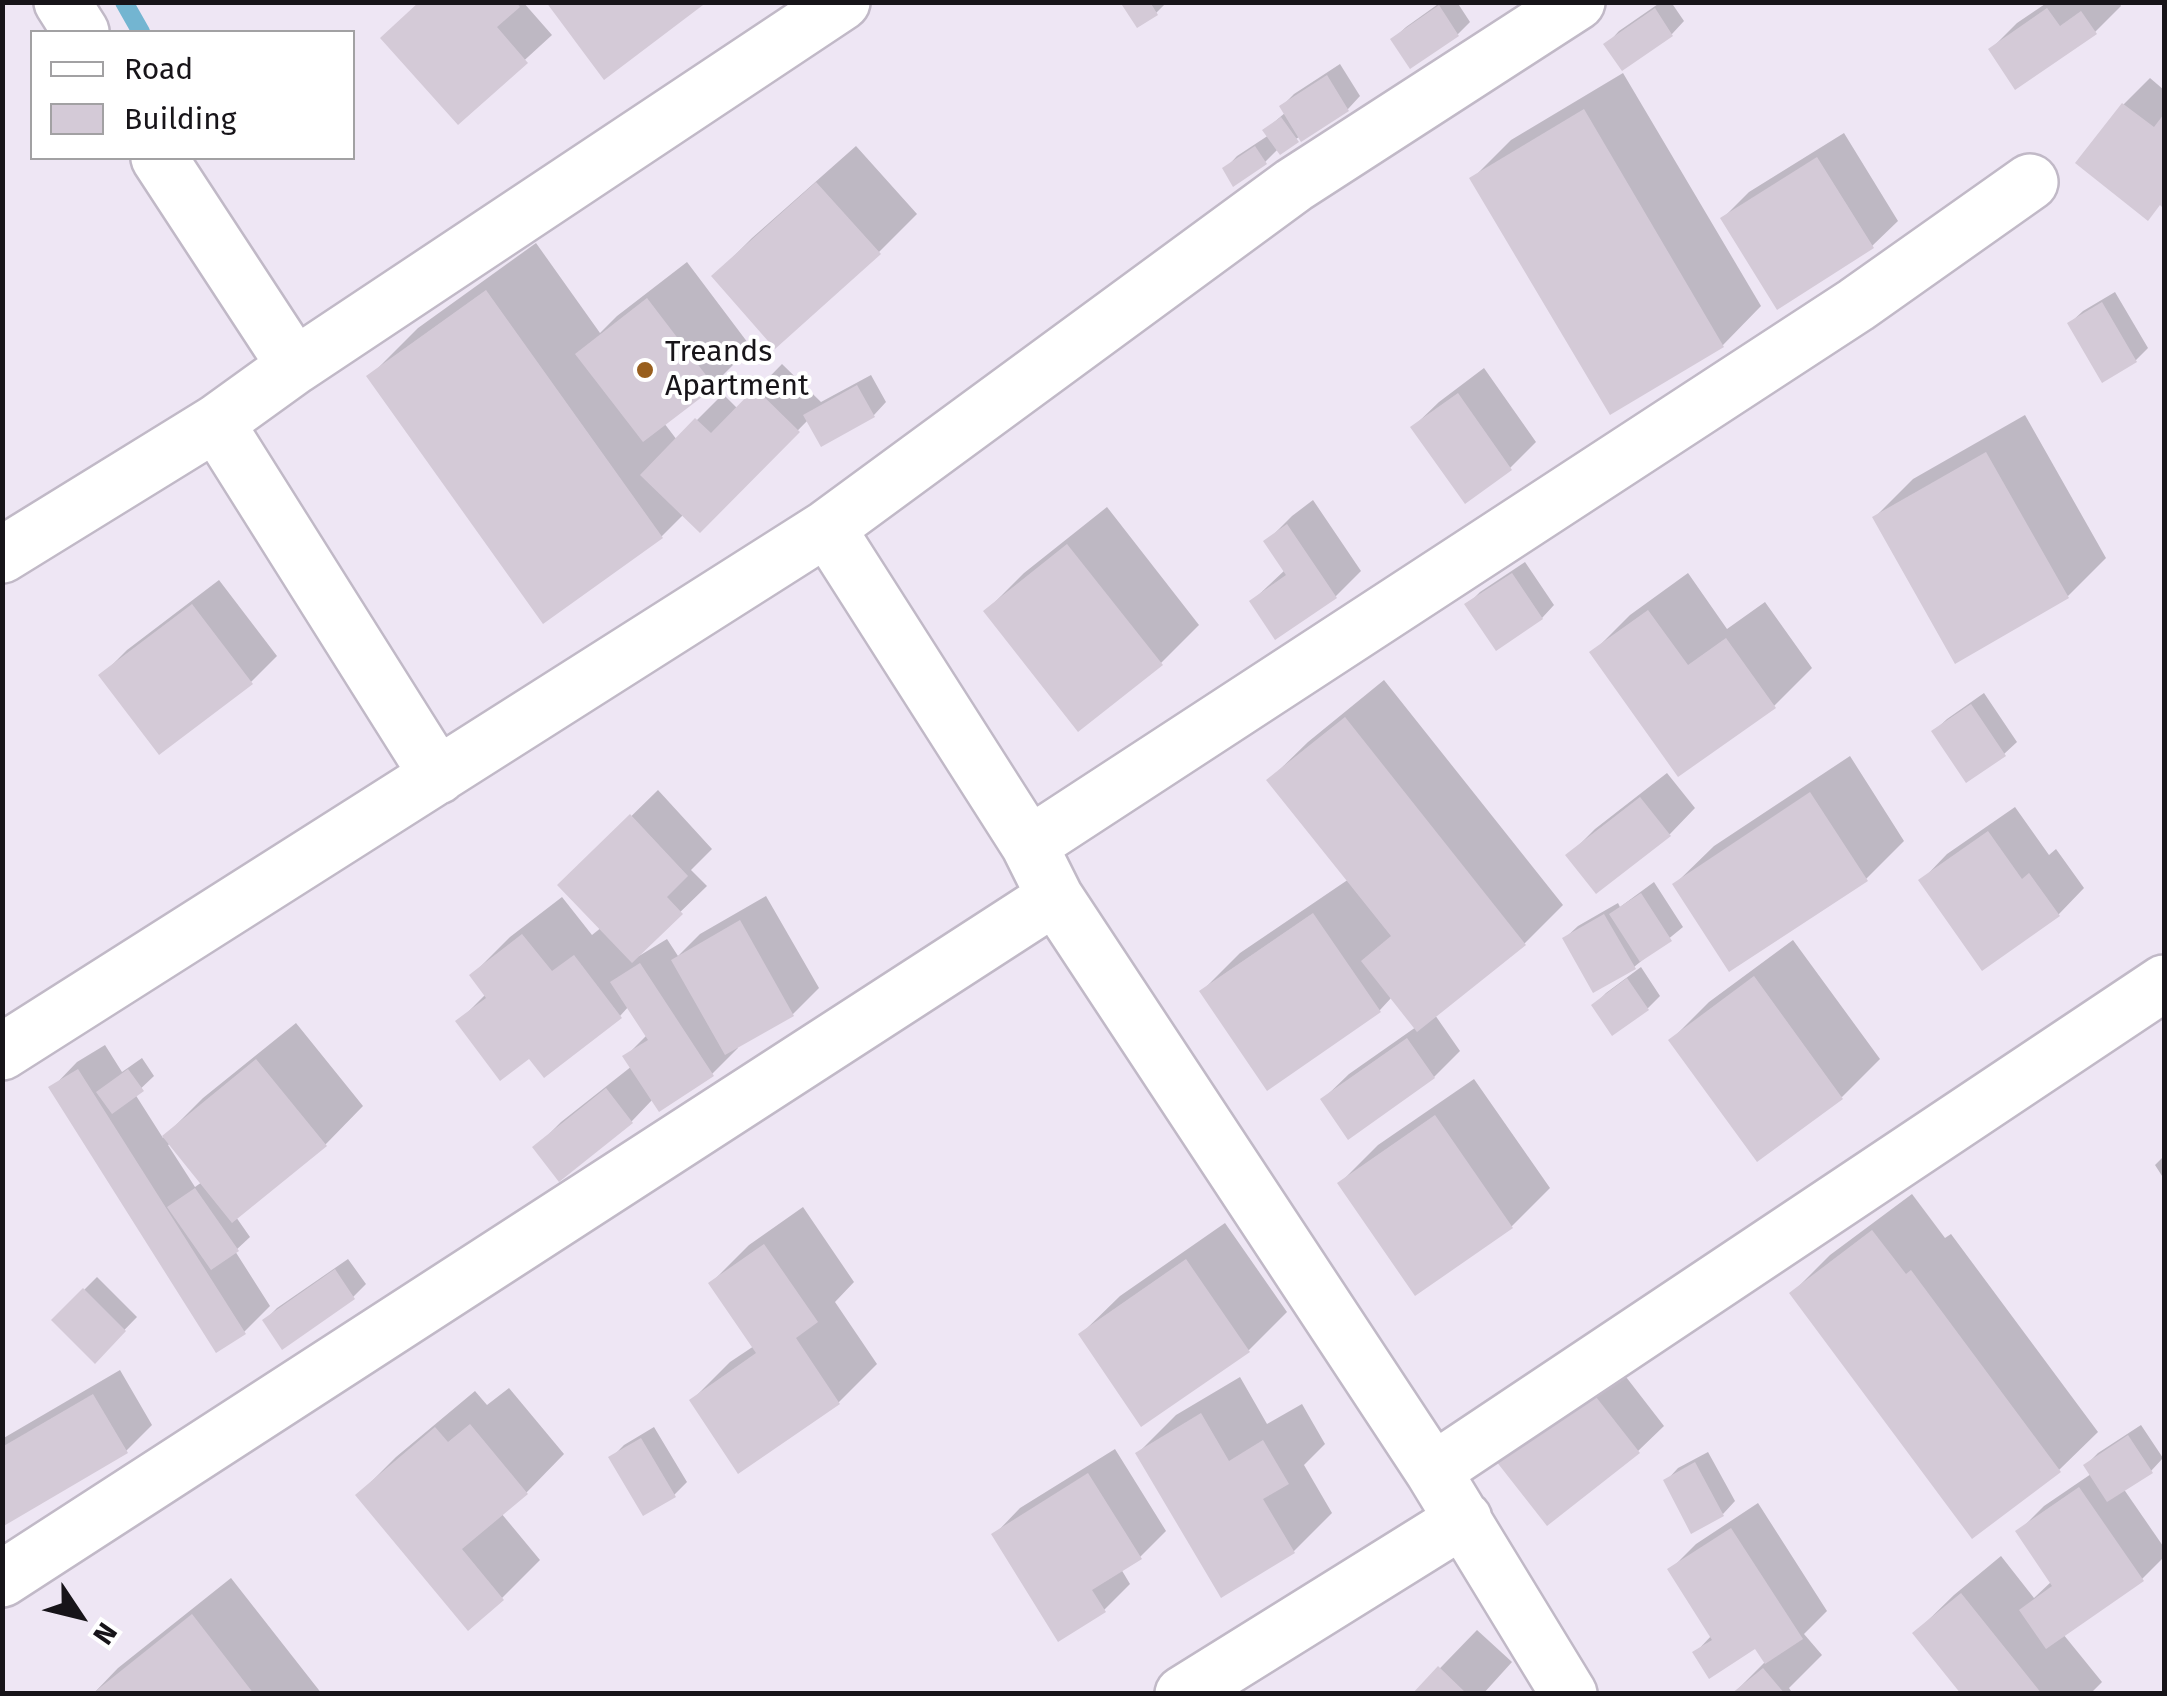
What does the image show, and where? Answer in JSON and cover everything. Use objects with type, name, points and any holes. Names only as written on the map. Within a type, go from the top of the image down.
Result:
[{"type":"street","points":[[62,2],[80,30]]},
{"type":"street","points":[[2,555],[216,423],[295,366],[842,2]]},
{"type":"street","points":[[2,1052],[827,528],[1294,185],[1577,2]]},
{"type":"street","points":[[160,160],[295,366]]},
{"type":"street","points":[[1029,845],[1856,305],[2030,182]]},
{"type":"street","points":[[216,423],[438,776]]},
{"type":"street","points":[[827,528],[1029,845],[1056,897],[1464,1520],[1570,1694]]},
{"type":"street","points":[[2,1579],[1056,897]]},
{"type":"street","points":[[1433,1472],[2164,983]]},
{"type":"street","points":[[1183,1694],[1464,1520]]},
{"type":"building","points":[[419,2],[516,2],[520,7],[497,27],[528,63],[458,125],[380,38]]},
{"type":"building","points":[[546,2],[707,2],[604,80]]},
{"type":"building","points":[[1120,2],[1150,2],[1158,15],[1137,28]]},
{"type":"building","points":[[1439,5],[1459,36],[1410,69],[1390,39]]},
{"type":"building","points":[[1655,8],[1673,36],[1622,71],[1603,44]]},
{"type":"building","points":[[2047,8],[2060,26],[2081,11],[2097,34],[2015,90],[1988,49]]},
{"type":"building","points":[[1327,75],[1349,111],[1301,142],[1279,106]]},
{"type":"building","points":[[2122,103],[2154,127],[2164,114],[2164,209],[2160,205],[2148,221],[2075,163]]},
{"type":"building","points":[[1584,109],[1724,347],[1610,415],[1469,178]]},
{"type":"building","points":[[1281,117],[1299,142],[1280,155],[1262,130]]},
{"type":"building","points":[[1255,146],[1267,164],[1233,187],[1222,168]]},
{"type":"building","points":[[1817,157],[1874,248],[1777,310],[1720,218]]},
{"type":"building","points":[[816,182],[881,254],[775,349],[711,276]]},
{"type":"building","points":[[486,290],[663,538],[543,624],[366,376]]},
{"type":"building","name":"Treands Apartment","points":[[647,298],[715,387],[643,442],[575,354]]},
{"type":"building","points":[[2102,302],[2137,362],[2102,383],[2067,323]]},
{"type":"building","points":[[857,385],[875,417],[821,447],[803,415]]},
{"type":"building","points":[[755,388],[800,432],[700,533],[640,475],[695,418],[711,433]]},
{"type":"building","points":[[1458,393],[1512,470],[1465,504],[1410,427]]},
{"type":"building","points":[[1986,452],[2069,598],[1955,664],[1872,517]]},
{"type":"building","points":[[1287,524],[1337,598],[1275,640],[1249,601],[1286,575],[1263,541]]},
{"type":"building","points":[[1067,544],[1163,665],[1078,732],[983,611]]},
{"type":"building","points":[[1512,573],[1543,619],[1496,651],[1464,604]]},
{"type":"building","points":[[192,604],[253,684],[159,755],[98,675]]},
{"type":"building","points":[[1648,610],[1688,665],[1726,638],[1776,708],[1678,777],[1589,652]]},
{"type":"building","points":[[1971,704],[2006,756],[1966,783],[1931,731]]},
{"type":"building","points":[[1345,717],[1526,945],[1417,1032],[1361,961],[1391,936],[1266,780]]},
{"type":"building","points":[[1810,792],[1868,881],[1729,972],[1672,884]]},
{"type":"building","points":[[1640,797],[1671,836],[1596,894],[1565,855]]},
{"type":"building","points":[[630,814],[688,876],[667,897],[683,914],[632,963],[557,885]]},
{"type":"building","points":[[1988,831],[2022,879],[2029,873],[2060,916],[1982,971],[1918,880]]},
{"type":"building","points":[[1641,893],[1672,941],[1640,962],[1609,914]]},
{"type":"building","points":[[1313,913],[1381,1012],[1267,1091],[1199,991]]},
{"type":"building","points":[[1604,914],[1636,969],[1593,993],[1562,938]]},
{"type":"building","points":[[740,920],[794,1016],[725,1055],[671,960]]},
{"type":"building","points":[[522,934],[552,971],[574,955],[622,1018],[544,1078],[529,1059],[500,1081],[455,1021],[486,998],[469,975]]},
{"type":"building","points":[[640,963],[714,1076],[659,1112],[622,1056],[648,1040],[610,982]]},
{"type":"building","points":[[1754,976],[1843,1099],[1757,1162],[1668,1040]]},
{"type":"building","points":[[1627,978],[1649,1010],[1612,1036],[1591,1005]]},
{"type":"building","points":[[1407,1038],[1435,1078],[1348,1140],[1320,1099]]},
{"type":"building","points":[[256,1059],[327,1146],[232,1223],[162,1136]]},
{"type":"building","points":[[78,1069],[246,1334],[216,1353],[48,1087]]},
{"type":"building","points":[[128,1069],[144,1091],[112,1114],[96,1092]]},
{"type":"building","points":[[606,1088],[633,1123],[559,1182],[532,1147]]},
{"type":"building","points":[[1435,1115],[1513,1228],[1415,1296],[1337,1183]]},
{"type":"building","points":[[195,1188],[239,1251],[211,1270],[167,1207]]},
{"type":"building","points":[[1872,1230],[1906,1274],[1911,1270],[2061,1472],[1972,1539],[1789,1293]]},
{"type":"building","points":[[764,1244],[818,1322],[796,1338],[840,1404],[738,1474],[689,1400],[756,1353],[708,1283]]},
{"type":"building","points":[[1186,1259],[1250,1352],[1141,1427],[1078,1334]]},
{"type":"building","points":[[335,1269],[355,1299],[282,1350],[262,1320]]},
{"type":"building","points":[[83,1288],[126,1331],[95,1364],[51,1320]]},
{"type":"building","points":[[1589,1388],[1640,1453],[1547,1526],[1496,1461]]},
{"type":"building","points":[[93,1394],[128,1453],[2,1527],[2,1447]]},
{"type":"building","points":[[1201,1413],[1229,1461],[1263,1440],[1289,1484],[1263,1499],[1295,1553],[1221,1598],[1135,1453]]},
{"type":"building","points":[[470,1424],[528,1494],[462,1549],[504,1600],[468,1631],[355,1495],[435,1427],[448,1442]]},
{"type":"building","points":[[2128,1435],[2153,1473],[2107,1502],[2083,1465]]},
{"type":"building","points":[[641,1438],[676,1497],[643,1516],[608,1457]]},
{"type":"building","points":[[1695,1462],[1724,1516],[1691,1534],[1663,1480]]},
{"type":"building","points":[[1088,1473],[1142,1559],[1092,1590],[1106,1612],[1058,1642],[991,1534]]},
{"type":"building","points":[[2079,1487],[2144,1581],[2046,1649],[2019,1610],[2052,1586],[2015,1531]]},
{"type":"building","points":[[1731,1528],[1803,1639],[1765,1664],[1755,1649],[1709,1679],[1692,1652],[1712,1640],[1667,1569]]},
{"type":"building","points":[[1961,1593],[2042,1694],[1961,1694],[1912,1633]]},
{"type":"building","points":[[192,1614],[254,1694],[92,1694]]},
{"type":"building","points":[[1438,1666],[1467,1694],[1412,1694]]},
{"type":"building","points":[[1763,1668],[1785,1694],[1731,1694]]},
{"type":"waterway","points":[[124,2],[140,30]]},
{"type":"place","name":"Treands Apartment","points":[[645,370]]}]
